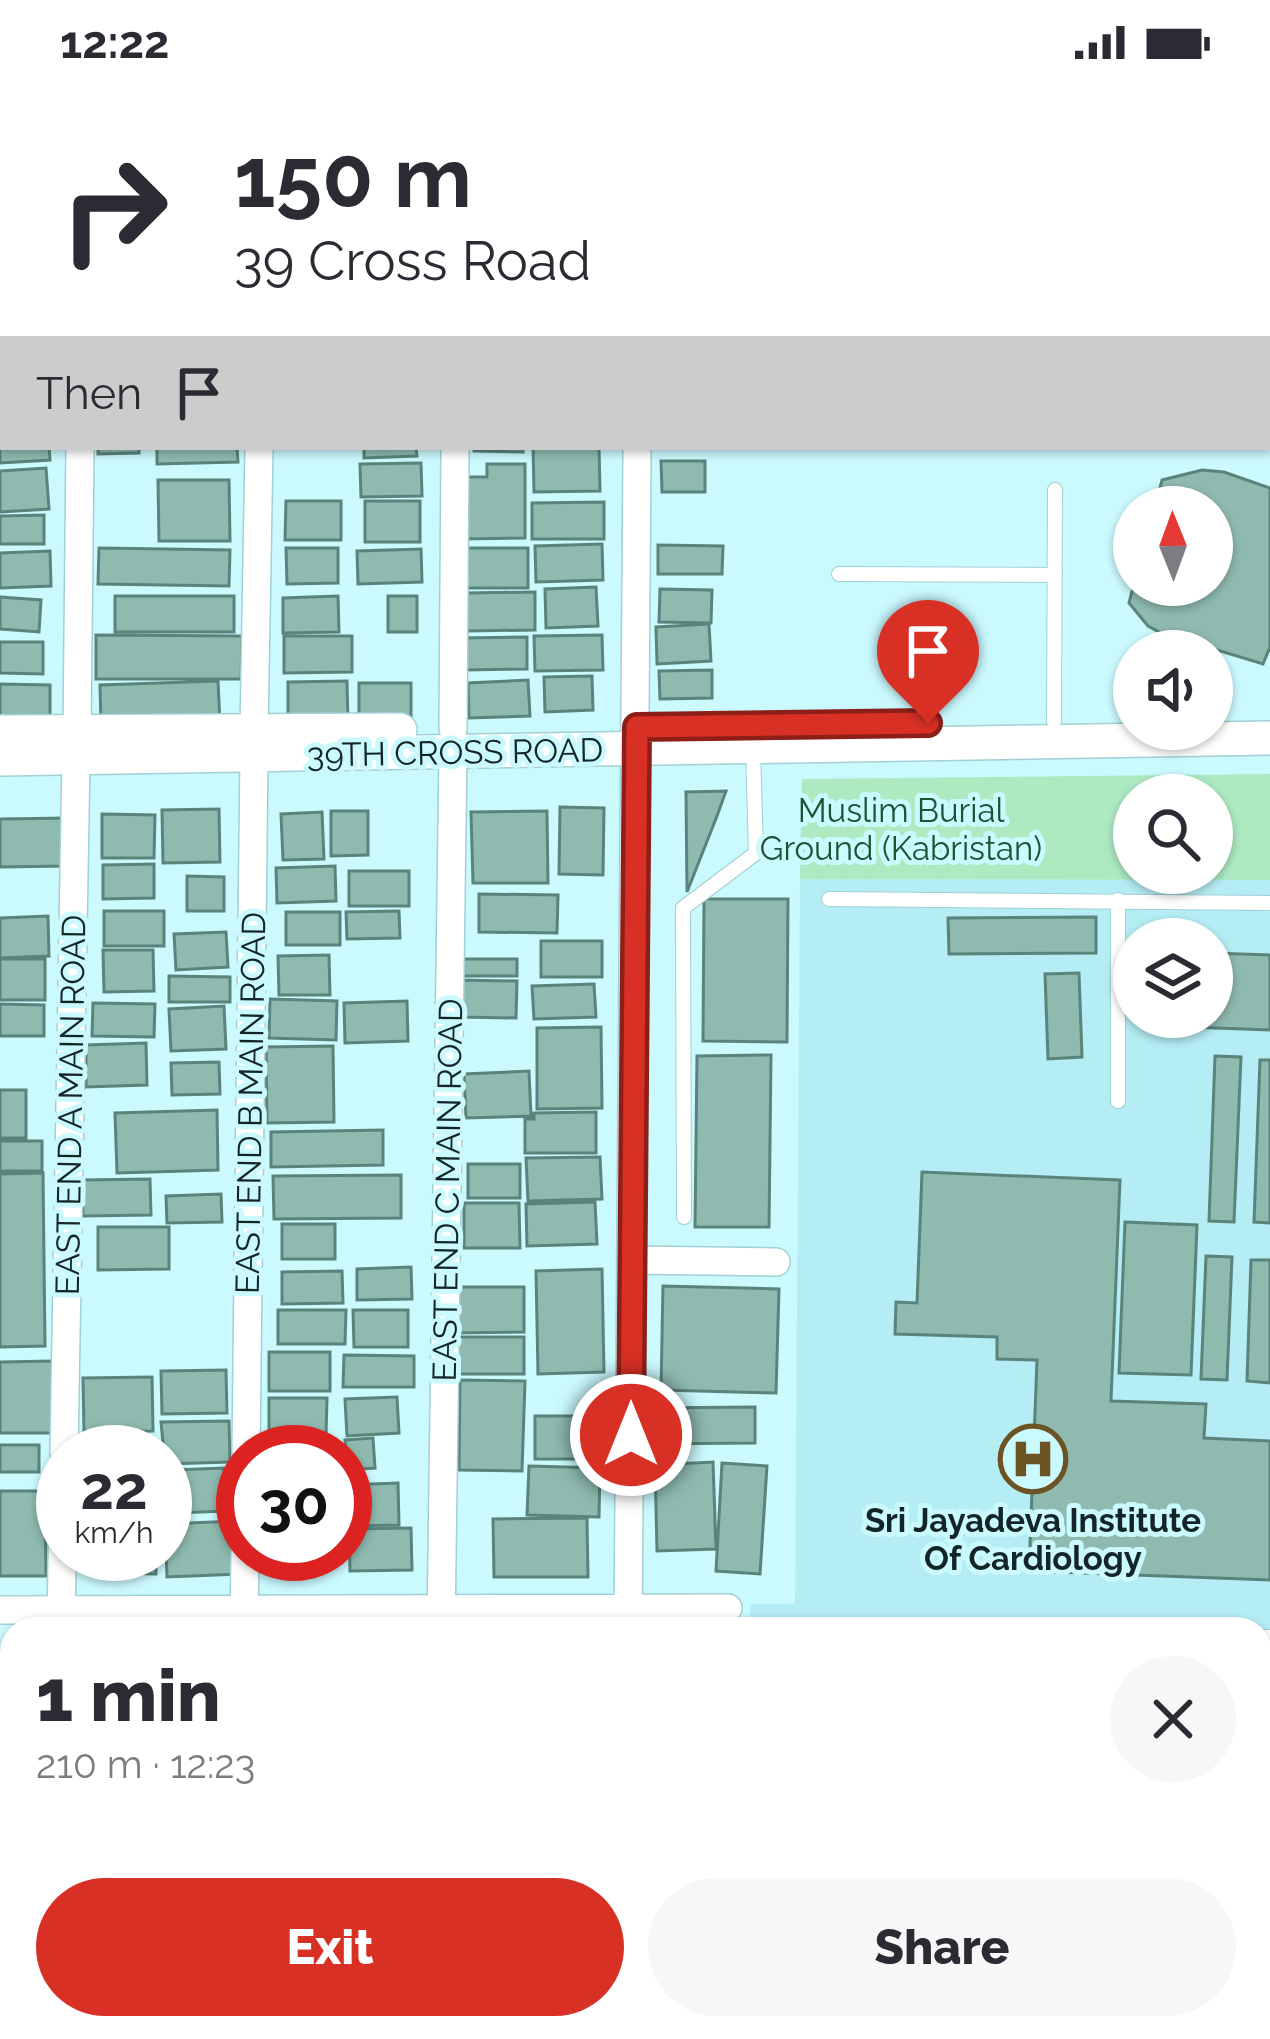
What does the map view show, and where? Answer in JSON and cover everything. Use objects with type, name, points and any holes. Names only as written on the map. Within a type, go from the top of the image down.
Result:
[{"type":"street","name":"EAST END A MAIN ROAD","points":[[64,1425],[80,450]]},
{"type":"street","name":"EAST END B MAIN ROAD","points":[[246,1425],[259,450]]},
{"type":"street","name":"EAST END C MAIN ROAD","points":[[441,1617],[455,450]]},
{"type":"street","points":[[629,1617],[637,453]]},
{"type":"street","points":[[1233,718],[1270,717]]},
{"type":"street","points":[[0,759],[77,745],[636,738],[1032,728],[1113,721]]},
{"type":"street","name":"39TH CROSS ROAD","points":[[636,738],[753,747],[1032,728],[1270,738]]},
{"type":"street","points":[[0,732],[77,745]]},
{"type":"street","points":[[632,1260],[776,1262]]},
{"type":"street","points":[[61,1617],[62,1581]]},
{"type":"street","points":[[244,1617],[245,1581]]},
{"type":"street","points":[[647,1617],[728,1608]]},
{"type":"street","points":[[0,1610],[43,1617]]},
{"type":"lane","points":[[1032,728],[1055,575],[1055,490]]},
{"type":"lane","points":[[839,574],[1055,575]]},
{"type":"lane","points":[[684,1217],[682,908],[755,853],[753,747]]},
{"type":"lane","points":[[829,899],[1270,903]]},
{"type":"lane","points":[[1118,900],[1118,1100]]},
{"type":"shaded area","name":"Sri Jayadeva Institute Of Cardiology","points":[[800,879],[1113,880],[1113,894],[1233,894],[1233,880],[1270,880],[1270,1617],[750,1617],[750,1604],[795,1604]]},
{"type":"green space","name":"Muslim Burial Ground (Kabristan)","points":[[1233,774],[1270,774],[1270,880],[1233,880]]},
{"type":"green space","name":"Muslim Burial Ground (Kabristan)","points":[[1113,776],[1113,880],[800,879],[802,779]]},
{"type":"building","points":[[0,450],[49,450],[50,460],[0,463]]},
{"type":"building","points":[[98,450],[139,450],[139,453],[98,454]]},
{"type":"building","points":[[157,450],[237,450],[238,462],[157,464]]},
{"type":"building","points":[[364,450],[416,450],[417,456],[364,458]]},
{"type":"building","points":[[533,450],[599,450],[600,491],[534,492]]},
{"type":"building","points":[[661,461],[705,461],[705,492],[662,492]]},
{"type":"building","points":[[421,463],[422,496],[361,497],[360,464]]},
{"type":"building","points":[[487,464],[525,464],[525,538],[461,539],[468,477],[487,477]]},
{"type":"building","points":[[46,468],[49,509],[0,512],[0,471]]},
{"type":"building","points":[[1202,470],[1224,472],[1270,488],[1270,647],[1263,664],[1233,655],[1233,630],[1155,630],[1131,606],[1233,606],[1233,486],[1160,486],[1162,480]]},
{"type":"building","points":[[158,480],[229,480],[230,541],[159,541]]},
{"type":"building","points":[[286,501],[341,501],[341,540],[285,540]]},
{"type":"building","points":[[365,501],[420,501],[420,542],[365,542]]},
{"type":"building","points":[[604,502],[604,539],[532,539],[532,503]]},
{"type":"building","points":[[44,515],[44,544],[0,544],[0,516]]},
{"type":"building","points":[[602,544],[603,580],[536,582],[535,546]]},
{"type":"building","points":[[658,545],[723,546],[722,574],[658,574]]},
{"type":"building","points":[[99,548],[230,550],[229,586],[98,584]]},
{"type":"building","points":[[286,548],[338,548],[338,583],[287,584]]},
{"type":"building","points":[[467,548],[528,548],[528,588],[467,588]]},
{"type":"building","points":[[421,549],[422,582],[358,584],[357,551]]},
{"type":"building","points":[[50,551],[51,586],[0,588],[0,553]]},
{"type":"building","points":[[596,587],[598,626],[546,628],[545,589]]},
{"type":"building","points":[[660,589],[712,590],[711,623],[659,622]]},
{"type":"building","points":[[535,592],[535,630],[467,631],[466,593]]},
{"type":"building","points":[[115,596],[234,596],[234,632],[115,632]]},
{"type":"building","points":[[338,596],[339,632],[283,633],[283,598]]},
{"type":"building","points":[[388,596],[417,596],[417,632],[388,632]]},
{"type":"building","points":[[0,597],[41,600],[39,632],[0,629]]},
{"type":"building","points":[[709,624],[711,661],[657,664],[656,627]]},
{"type":"building","points":[[96,635],[242,636],[241,679],[96,679]]},
{"type":"building","points":[[602,635],[603,670],[535,671],[534,636]]},
{"type":"building","points":[[284,636],[352,636],[352,672],[284,673]]},
{"type":"building","points":[[527,637],[527,669],[463,670],[462,638]]},
{"type":"building","points":[[0,642],[43,642],[43,674],[0,673]]},
{"type":"building","points":[[712,670],[712,698],[660,699],[659,671]]},
{"type":"building","points":[[592,676],[593,710],[545,712],[544,677]]},
{"type":"building","points":[[528,680],[530,716],[469,718],[468,683]]},
{"type":"building","points":[[218,681],[220,722],[101,726],[100,685]]},
{"type":"building","points":[[347,681],[348,724],[288,725],[288,682]]},
{"type":"building","points":[[359,683],[411,683],[411,723],[359,723]]},
{"type":"building","points":[[0,684],[50,685],[50,724],[0,723]]},
{"type":"building","points":[[726,791],[717,816],[687,892],[686,792]]},
{"type":"building","points":[[560,807],[604,808],[603,875],[559,874]]},
{"type":"building","points":[[219,809],[220,862],[163,863],[162,810]]},
{"type":"building","points":[[331,811],[368,811],[368,855],[331,856]]},
{"type":"building","points":[[547,811],[548,883],[473,883],[471,812]]},
{"type":"building","points":[[322,812],[324,859],[283,860],[281,814]]},
{"type":"building","points":[[102,814],[155,815],[154,858],[102,858]]},
{"type":"building","points":[[66,818],[67,866],[0,867],[0,819]]},
{"type":"building","points":[[154,864],[154,898],[103,899],[103,865]]},
{"type":"building","points":[[335,866],[336,901],[277,903],[276,868]]},
{"type":"building","points":[[349,871],[409,871],[409,906],[349,906]]},
{"type":"building","points":[[187,876],[224,877],[224,911],[187,911]]},
{"type":"building","points":[[479,894],[558,895],[557,933],[479,932]]},
{"type":"building","points":[[704,899],[788,899],[787,1042],[703,1041]]},
{"type":"building","points":[[104,911],[164,911],[164,946],[104,946]]},
{"type":"building","points":[[399,911],[400,938],[347,939],[346,912]]},
{"type":"building","points":[[286,912],[340,912],[340,945],[286,945]]},
{"type":"building","points":[[48,916],[49,956],[0,958],[0,918]]},
{"type":"building","points":[[1096,917],[1096,953],[949,954],[948,918]]},
{"type":"building","points":[[226,932],[228,967],[176,970],[174,934]]},
{"type":"building","points":[[541,941],[602,941],[602,977],[541,977]]},
{"type":"building","points":[[103,950],[153,950],[154,991],[104,992]]},
{"type":"building","points":[[1233,954],[1270,955],[1270,1030],[1233,1029]]},
{"type":"building","points":[[329,955],[330,995],[279,995],[278,956]]},
{"type":"building","points":[[0,959],[45,959],[45,1000],[0,1000]]},
{"type":"building","points":[[458,959],[517,959],[517,976],[458,976]]},
{"type":"building","points":[[1079,973],[1082,1057],[1048,1059],[1045,974]]},
{"type":"building","points":[[169,976],[230,977],[230,1002],[169,1002]]},
{"type":"building","points":[[459,980],[517,981],[516,1018],[459,1017]]},
{"type":"building","points":[[594,984],[596,1017],[534,1019],[532,986]]},
{"type":"building","points":[[270,999],[337,1001],[336,1040],[269,1038]]},
{"type":"building","points":[[407,1001],[408,1041],[345,1043],[344,1003]]},
{"type":"building","points":[[93,1003],[155,1004],[154,1037],[92,1036]]},
{"type":"building","points":[[0,1004],[44,1005],[44,1036],[0,1036]]},
{"type":"building","points":[[224,1006],[226,1049],[171,1051],[169,1009]]},
{"type":"building","points":[[601,1027],[602,1108],[537,1109],[537,1028]]},
{"type":"building","points":[[146,1043],[147,1085],[86,1087],[86,1045]]},
{"type":"building","points":[[333,1046],[334,1122],[267,1123],[266,1047]]},
{"type":"building","points":[[771,1055],[769,1227],[695,1227],[697,1056]]},
{"type":"building","points":[[1215,1056],[1241,1057],[1234,1222],[1209,1221]]},
{"type":"building","points":[[1260,1060],[1270,1060],[1270,1223],[1254,1222]]},
{"type":"building","points":[[219,1062],[220,1094],[172,1095],[171,1063]]},
{"type":"building","points":[[529,1071],[531,1116],[466,1118],[464,1074]]},
{"type":"building","points":[[0,1090],[26,1090],[26,1138],[0,1138]]},
{"type":"building","points":[[217,1110],[218,1170],[117,1173],[115,1113]]},
{"type":"building","points":[[596,1112],[596,1153],[525,1153],[525,1119],[534,1119],[534,1113]]},
{"type":"building","points":[[383,1130],[383,1165],[271,1167],[271,1132]]},
{"type":"building","points":[[0,1141],[42,1141],[42,1171],[0,1171]]},
{"type":"building","points":[[600,1157],[602,1199],[528,1201],[526,1158]]},
{"type":"building","points":[[468,1164],[520,1164],[520,1198],[468,1198]]},
{"type":"building","points":[[922,1172],[1120,1180],[1111,1401],[1206,1404],[1204,1438],[1270,1441],[1270,1580],[1029,1571],[1037,1360],[997,1359],[997,1337],[895,1334],[896,1302],[917,1303]]},
{"type":"building","points":[[43,1173],[45,1346],[0,1347],[0,1174]]},
{"type":"building","points":[[401,1175],[401,1218],[274,1219],[273,1176]]},
{"type":"building","points":[[150,1179],[151,1215],[83,1216],[82,1180]]},
{"type":"building","points":[[221,1194],[222,1222],[167,1223],[166,1196]]},
{"type":"building","points":[[595,1202],[597,1244],[527,1246],[526,1204]]},
{"type":"building","points":[[464,1203],[519,1203],[520,1248],[464,1248]]},
{"type":"building","points":[[1125,1222],[1197,1225],[1191,1375],[1119,1373]]},
{"type":"building","points":[[282,1224],[335,1224],[335,1259],[282,1259]]},
{"type":"building","points":[[98,1227],[169,1227],[169,1269],[98,1270]]},
{"type":"building","points":[[1206,1256],[1232,1257],[1227,1380],[1201,1379]]},
{"type":"building","points":[[1251,1260],[1270,1260],[1270,1383],[1247,1381]]},
{"type":"building","points":[[411,1267],[412,1299],[357,1300],[357,1269]]},
{"type":"building","points":[[602,1269],[604,1372],[538,1374],[536,1271]]},
{"type":"building","points":[[342,1271],[343,1303],[282,1304],[282,1272]]},
{"type":"building","points":[[663,1286],[779,1289],[776,1393],[661,1390]]},
{"type":"building","points":[[457,1287],[524,1287],[524,1332],[456,1333]]},
{"type":"building","points":[[278,1310],[346,1310],[345,1344],[278,1344]]},
{"type":"building","points":[[353,1310],[408,1310],[408,1347],[354,1347]]},
{"type":"building","points":[[457,1337],[524,1337],[524,1374],[457,1374]]},
{"type":"building","points":[[269,1352],[330,1352],[330,1391],[269,1391]]},
{"type":"building","points":[[344,1355],[414,1356],[414,1387],[343,1387]]},
{"type":"building","points":[[53,1361],[53,1425],[36,1425],[36,1433],[0,1433],[0,1362]]},
{"type":"building","points":[[226,1370],[227,1413],[162,1414],[161,1371]]},
{"type":"building","points":[[152,1377],[153,1425],[84,1425],[83,1378]]},
{"type":"building","points":[[460,1380],[525,1381],[522,1471],[459,1470]]},
{"type":"building","points":[[397,1397],[399,1433],[372,1435],[372,1425],[346,1425],[345,1399]]},
{"type":"building","points":[[269,1398],[327,1398],[326,1425],[269,1425]]},
{"type":"building","points":[[755,1407],[755,1443],[645,1444],[645,1408]]},
{"type":"building","points":[[535,1416],[600,1416],[600,1459],[535,1459]]},
{"type":"building","points":[[229,1421],[229,1425],[216,1425],[216,1462],[192,1463],[192,1425],[161,1422]]},
{"type":"building","points":[[0,1445],[36,1445],[36,1472],[0,1472]]},
{"type":"building","points":[[713,1462],[716,1549],[657,1551],[655,1465]]},
{"type":"building","points":[[722,1463],[767,1466],[760,1574],[716,1571]]},
{"type":"building","points":[[529,1466],[600,1468],[599,1517],[527,1515]]},
{"type":"building","points":[[216,1468],[216,1511],[192,1512],[192,1469]]},
{"type":"building","points":[[398,1483],[399,1525],[372,1526],[372,1484]]},
{"type":"building","points":[[0,1491],[36,1491],[36,1576],[0,1576]]},
{"type":"building","points":[[587,1518],[588,1577],[494,1577],[493,1519]]},
{"type":"building","points":[[216,1522],[216,1575],[192,1576],[192,1523]]},
{"type":"building","points":[[411,1528],[412,1570],[372,1571],[372,1529]]},
{"type":"place","name":"Sri Jayadeva Institute Of Cardiology","points":[[1033,1459]]},
{"type":"route","points":[[631,1435],[637,727],[928,723]]}]
